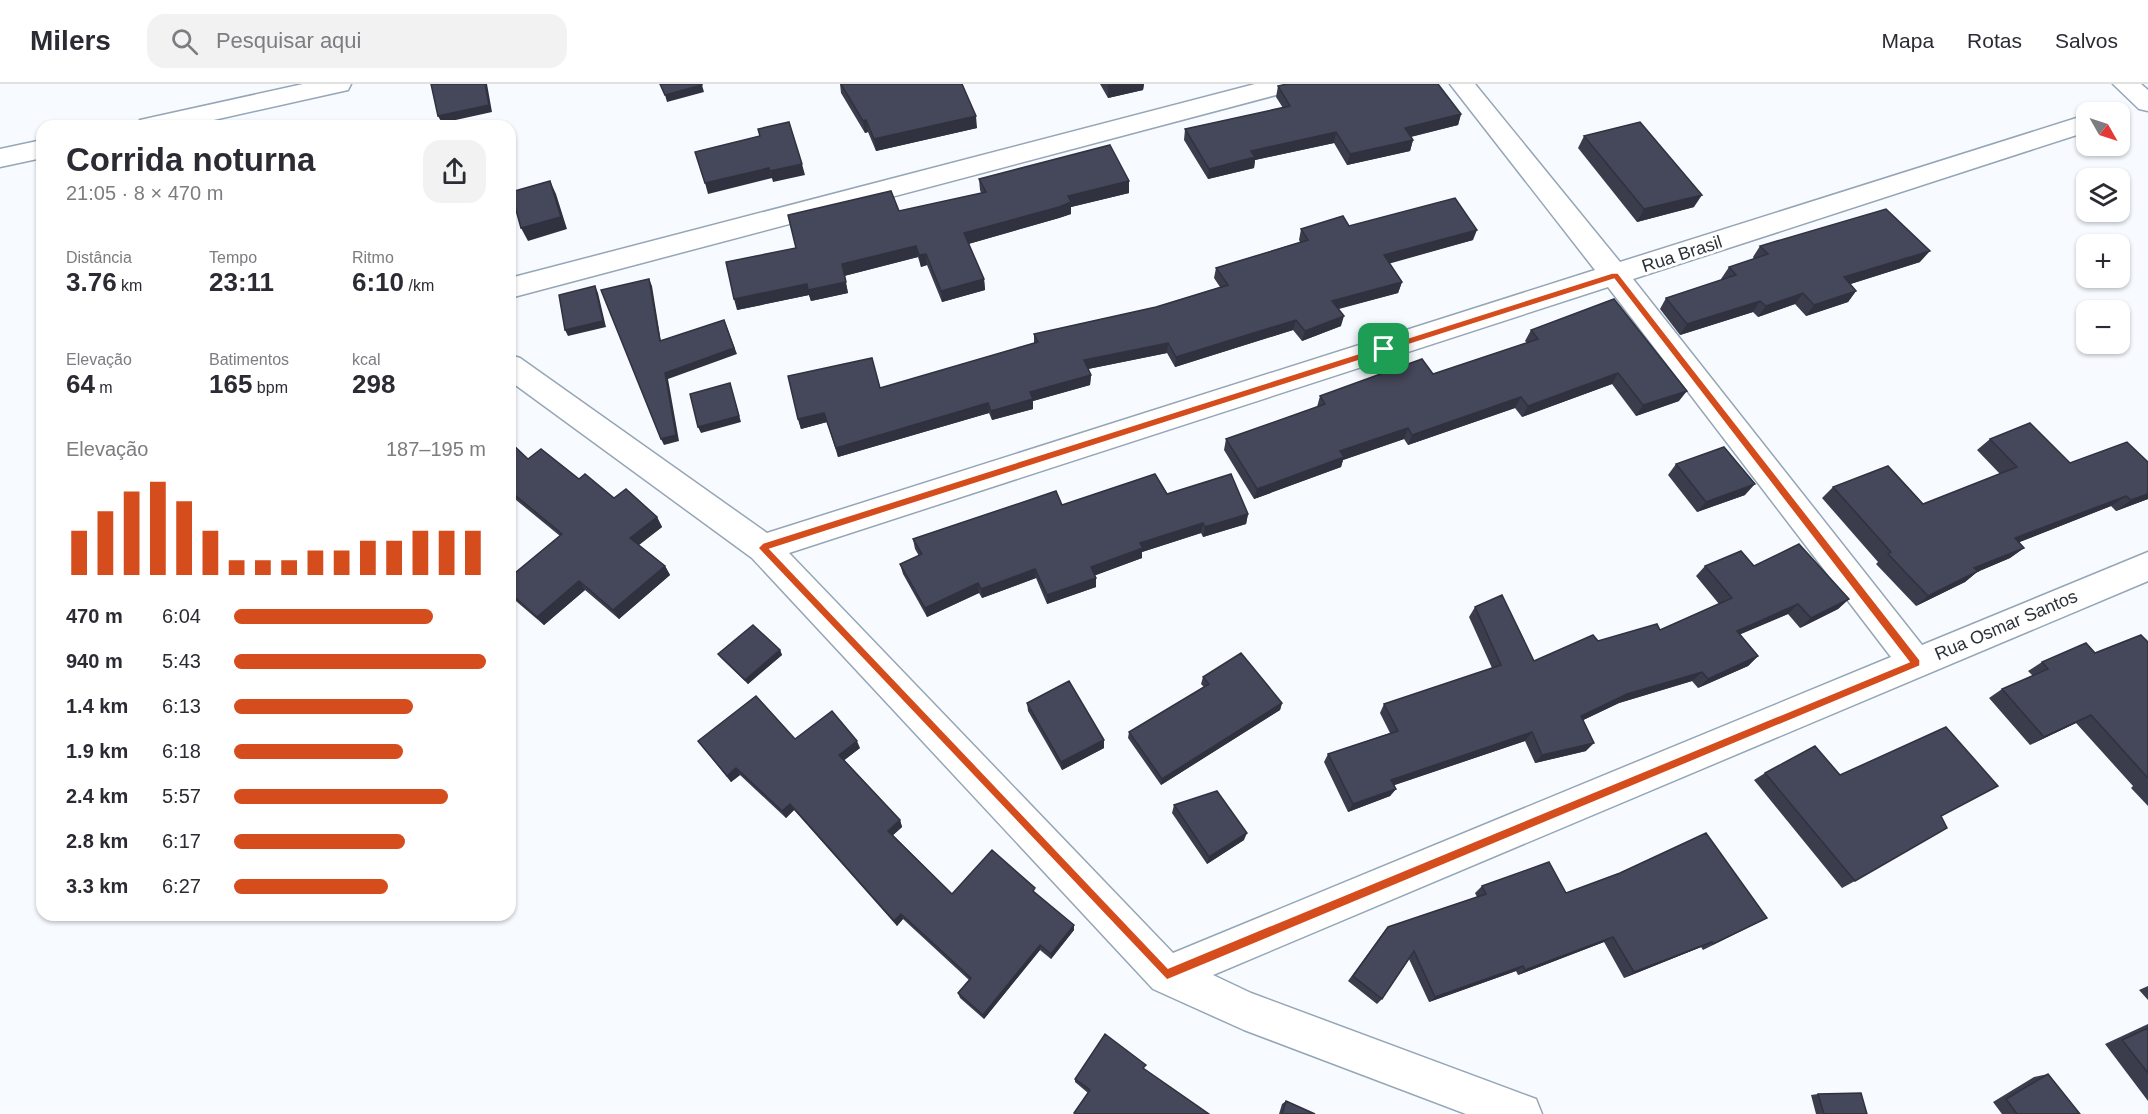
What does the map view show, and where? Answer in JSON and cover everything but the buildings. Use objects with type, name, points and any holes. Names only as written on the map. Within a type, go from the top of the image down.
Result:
[{"type":"street","points":[[206,120],[254,115],[339,84]]},
{"type":"street","points":[[516,286],[1286,84]]},
{"type":"street","points":[[1462,84],[1615,276],[1916,663]]},
{"type":"street","points":[[2125,84],[2148,103]]},
{"type":"street","points":[[2130,109],[2148,103]]},
{"type":"street","name":"Rua Brasil","points":[[763,548],[2076,126]]},
{"type":"street","points":[[0,158],[36,150]]},
{"type":"street","points":[[516,370],[763,548],[1167,975],[1266,1018],[1521,1114]]},
{"type":"street","name":"Rua Osmar Santos","points":[[1167,975],[2148,566]]},
{"type":"route","points":[[1615,276],[1916,663],[1167,975],[763,548],[1384,349],[1615,276]]}]
